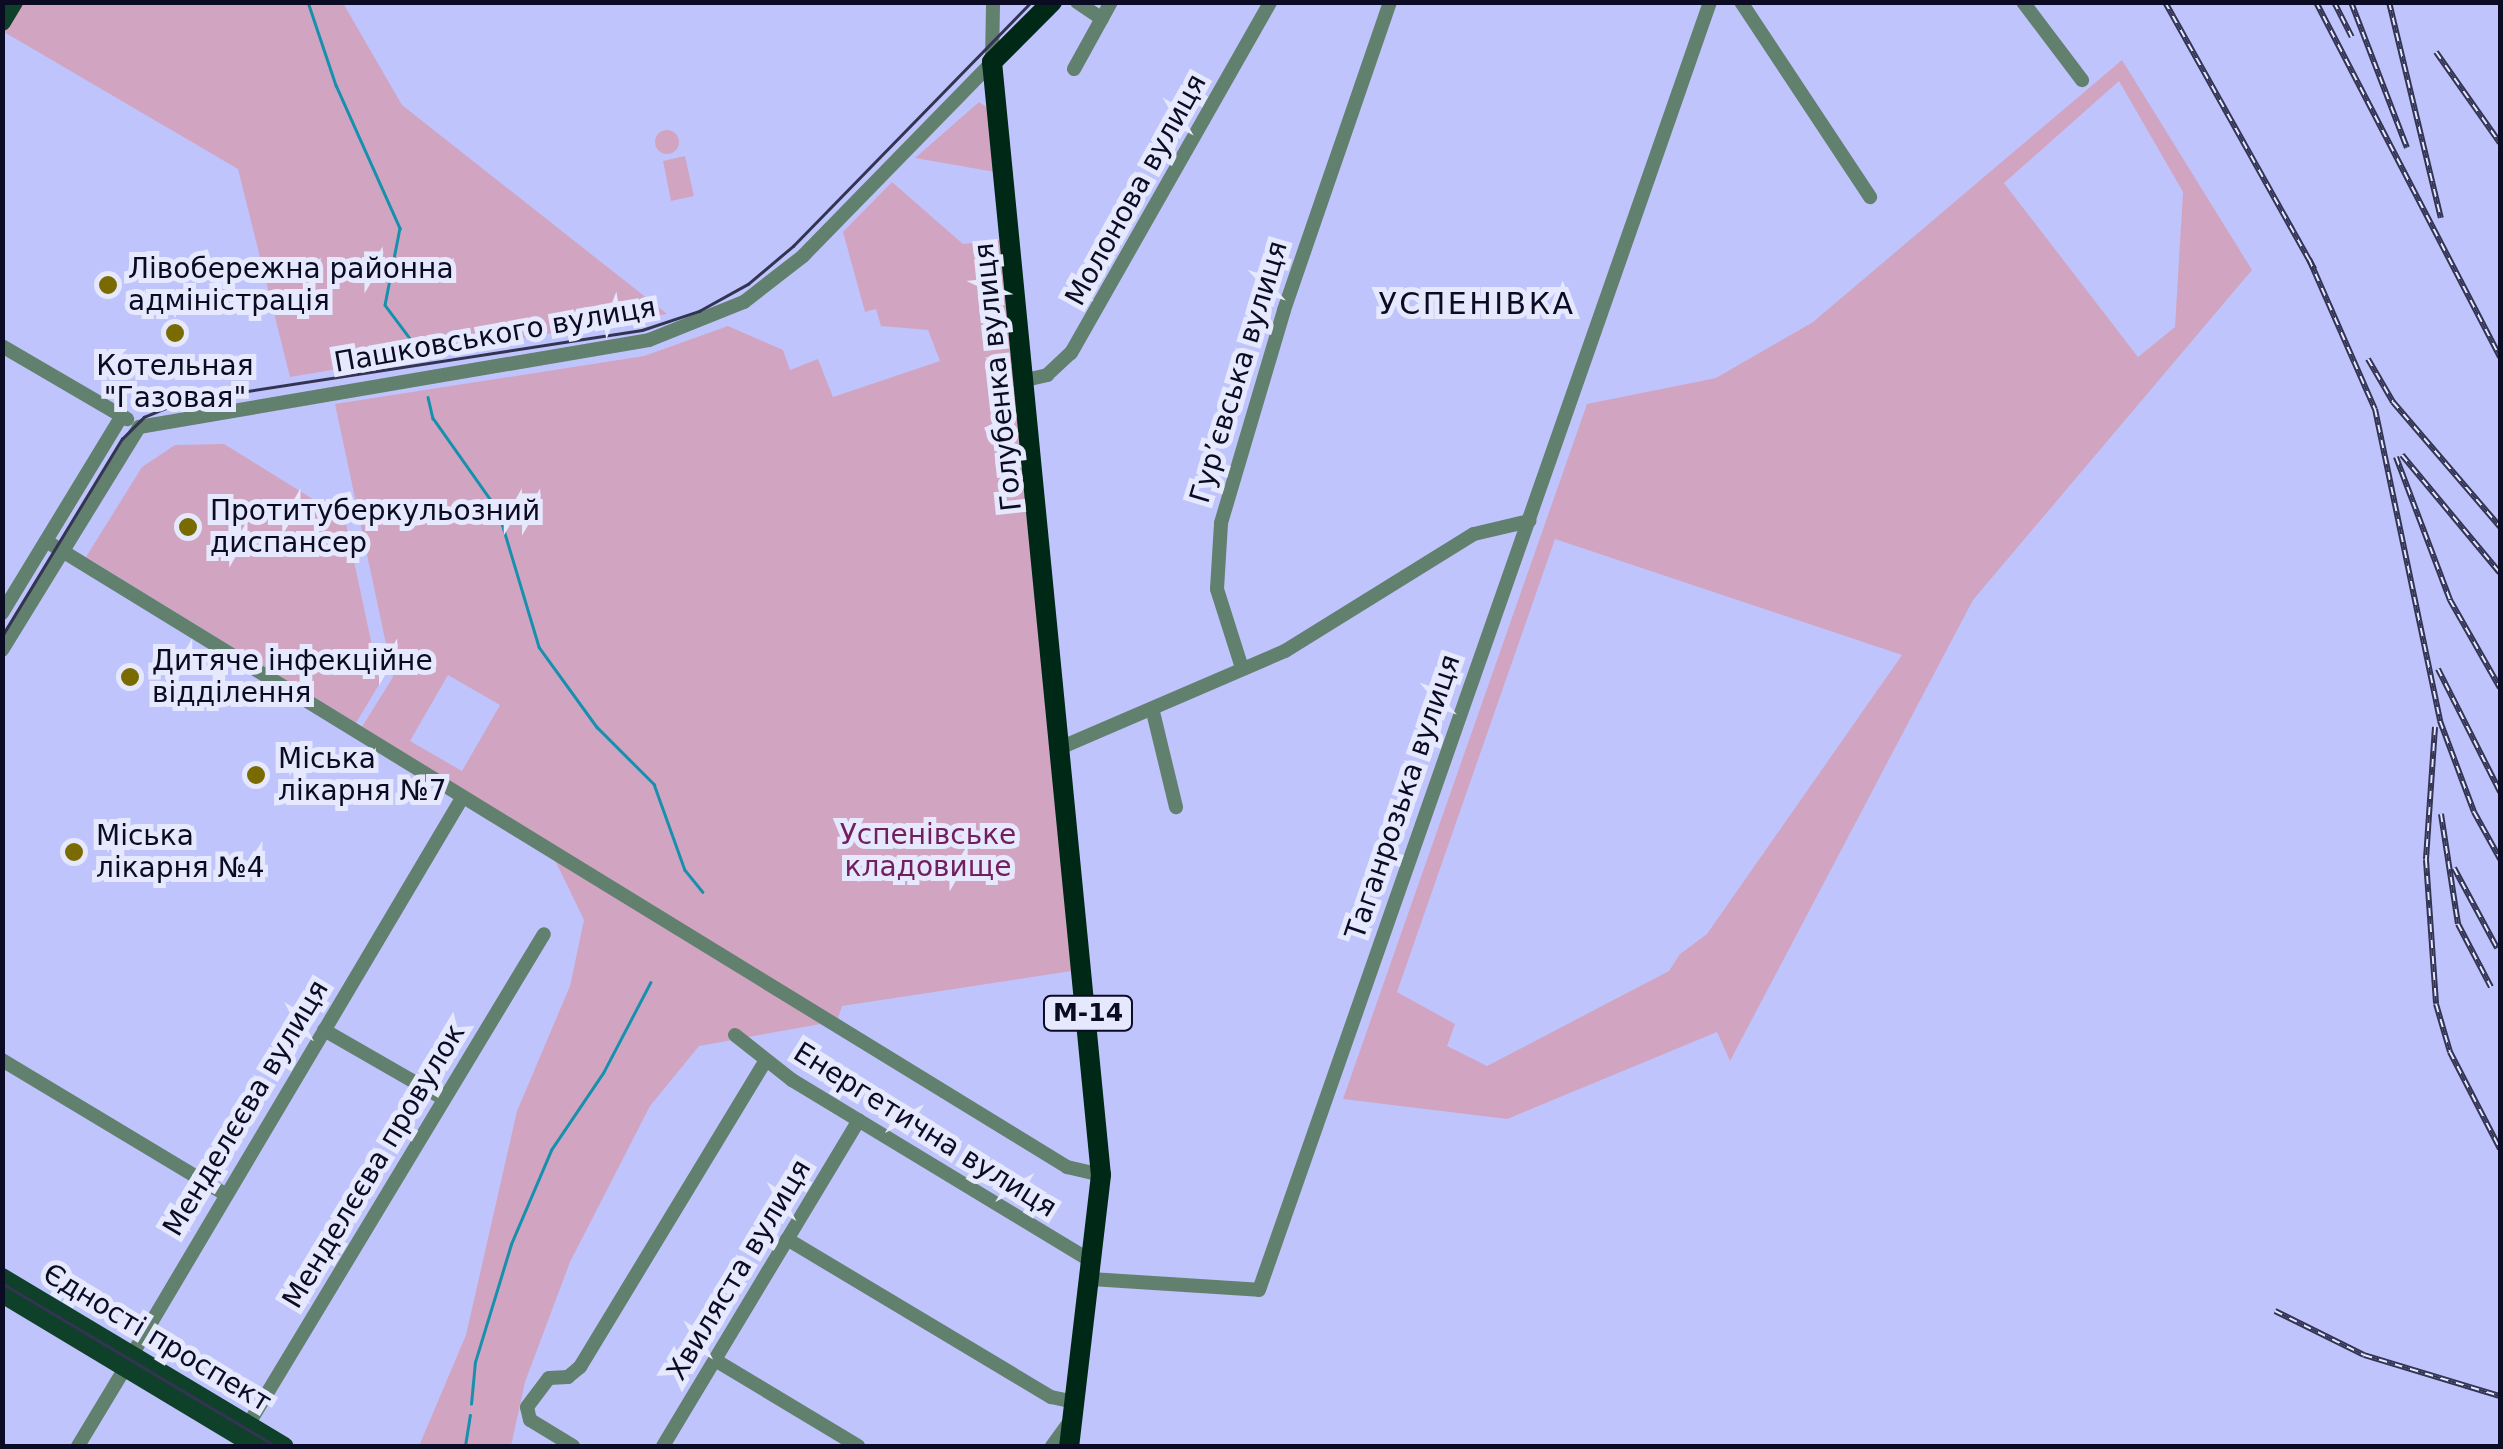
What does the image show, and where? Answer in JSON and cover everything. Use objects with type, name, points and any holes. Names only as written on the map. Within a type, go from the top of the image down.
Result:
[{"type":"highway","name":"Пашковського вулиця","points":[[992,62],[1052,2]]},
{"type":"highway","name":"Голубенка вулиця","points":[[992,62],[1062,746]]},
{"type":"highway","name":"М-14","points":[[1061,1445],[1074,1410],[1101,1175],[1062,746]]},
{"type":"main road","points":[[2,22],[14,2]]},
{"type":"main road","name":"Єдності проспект","points":[[2,1277],[255,1446]]},
{"type":"main road","name":"Єдності проспект","points":[[2,1294],[284,1446]]},
{"type":"street","name":"Голубенка вулиця","points":[[992,62],[993,2]]},
{"type":"street","points":[[1078,2],[1102,18]]},
{"type":"street","points":[[1074,69],[1111,2]]},
{"type":"street","name":"Молонова вулиця","points":[[1026,380],[1047,375],[1071,353],[1270,2]]},
{"type":"street","name":"Гур’євська вулиця","points":[[1242,668],[1217,588],[1220,523],[1284,310],[1390,2]]},
{"type":"street","name":"Таганрозька вулиця","points":[[1092,1270],[1259,1290],[1710,2]]},
{"type":"street","points":[[1741,2],[1870,197]]},
{"type":"street","points":[[2023,2],[2082,80]]},
{"type":"street","name":"Пашковського вулиця","points":[[139,427],[649,340],[711,320],[803,256],[992,62]]},
{"type":"street","points":[[2,346],[139,427],[2,650]]},
{"type":"street","name":"Пашковського вулиця","points":[[122,416],[180,417]]},
{"type":"street","points":[[2,613],[122,416]]},
{"type":"street","points":[[1062,746],[1153,712],[1307,638],[1474,534],[1529,521]]},
{"type":"street","points":[[46,541],[1067,1167],[1101,1175]]},
{"type":"street","points":[[1153,712],[1176,807]]},
{"type":"street","name":"Менделєєва вулиця","points":[[78,1446],[462,798]]},
{"type":"street","name":"Менделєєва провулок","points":[[248,1425],[544,934]]},
{"type":"street","points":[[324,1030],[444,1098]]},
{"type":"street","name":"Енергетична вулиця","points":[[735,1035],[765,1061],[1092,1270]]},
{"type":"street","points":[[2,1060],[227,1195]]},
{"type":"street","points":[[573,1446],[526,1415],[545,1381],[580,1368],[765,1061]]},
{"type":"street","name":"Хвиляста вулиця","points":[[662,1446],[859,1120]]},
{"type":"street","points":[[787,1238],[1074,1410]]},
{"type":"street","points":[[715,1360],[858,1446]]},
{"type":"green space","points":[[22,3],[343,3],[402,105],[667,314],[290,377],[238,169],[4,32]]},
{"type":"green space","points":[[2122,60],[2252,270],[1973,600],[1730,1061],[1717,1032],[1507,1119],[1343,1099],[1587,404],[1716,378],[1813,322]],"holes":[[[2119,81],[2183,192],[2175,327],[2138,357],[2004,183]],[[1555,539],[1902,655],[1707,934],[1680,954],[1669,971],[1487,1066],[1447,1046],[1455,1024],[1397,992]]]},
{"type":"green space","points":[[979,102],[988,108],[995,172],[915,158]]},
{"type":"green space","points":[[667,130],[676,133],[676,151],[667,154],[658,151],[655,142],[658,133]]},
{"type":"green space","points":[[685,156],[694,196],[671,201],[663,161]]},
{"type":"green space","name":"Успенівське кладовище","points":[[892,182],[963,244],[1001,240],[1078,970],[842,1006],[837,1021],[699,1046],[650,1106],[570,1262],[525,1382],[511,1446],[419,1446],[466,1335],[517,1111],[570,986],[584,920],[551,852],[360,730],[393,677],[335,404],[644,356],[728,326],[783,350],[790,370],[818,359],[833,397],[940,361],[928,330],[881,326],[876,309],[865,312],[843,232]],"holes":[[[448,675],[500,705],[462,771],[410,741]]]},
{"type":"green space","points":[[224,444],[345,519],[380,683],[356,723],[86,557],[142,467],[175,445]]},
{"type":"waterway","points":[[308,2],[336,85],[400,228],[385,305],[421,353]]},
{"type":"waterway","points":[[428,397],[433,418],[498,510],[539,647],[597,727],[654,784],[685,870],[703,892]]},
{"type":"waterway","points":[[471,1404],[475,1362],[511,1244],[551,1150],[603,1073],[650,983]]},
{"type":"waterway","points":[[465,1446],[470,1415]]},
{"type":"tram line","points":[[2,636],[122,439],[144,417],[183,401],[642,330],[699,311],[748,284],[793,246],[1031,2]]},
{"type":"tram line","points":[[2,1283],[275,1446]]},
{"type":"railway","points":[[2165,2],[2314,269]]},
{"type":"railway","points":[[2316,2],[2500,357]]},
{"type":"railway","points":[[2334,2],[2352,37]]},
{"type":"railway","points":[[2351,2],[2407,148]]},
{"type":"railway","points":[[2389,2],[2441,218]]},
{"type":"railway","points":[[2436,52],[2500,143]]},
{"type":"railway","points":[[2309,259],[2375,409],[2440,721],[2474,812],[2500,859]]},
{"type":"railway","points":[[2368,359],[2393,402],[2500,527]]},
{"type":"railway","points":[[2402,455],[2500,573]]},
{"type":"railway","points":[[2396,457],[2450,600],[2500,688]]},
{"type":"railway","points":[[2438,669],[2500,792]]},
{"type":"railway","points":[[2435,727],[2426,860],[2436,1004],[2450,1052],[2500,1149]]},
{"type":"railway","points":[[2441,814],[2458,924],[2491,987]]},
{"type":"railway","points":[[2454,868],[2497,948]]},
{"type":"railway","points":[[2275,1311],[2364,1355],[2500,1396]]},
{"type":"place","name":"Лівобережна районна адміністрація","points":[[108,285]]},
{"type":"place","name":"Котельная \"Газовая\"","points":[[175,333]]},
{"type":"place","name":"Протитуберкульозний диспансер","points":[[188,527]]},
{"type":"place","name":"Дитяче інфекційне відділення","points":[[130,677]]},
{"type":"place","name":"Міська лікарня №7","points":[[256,775]]},
{"type":"place","name":"Міська лікарня №4","points":[[74,852]]},
{"type":"district","name":"УСПЕНІВКА","points":[[1477,304]]}]
